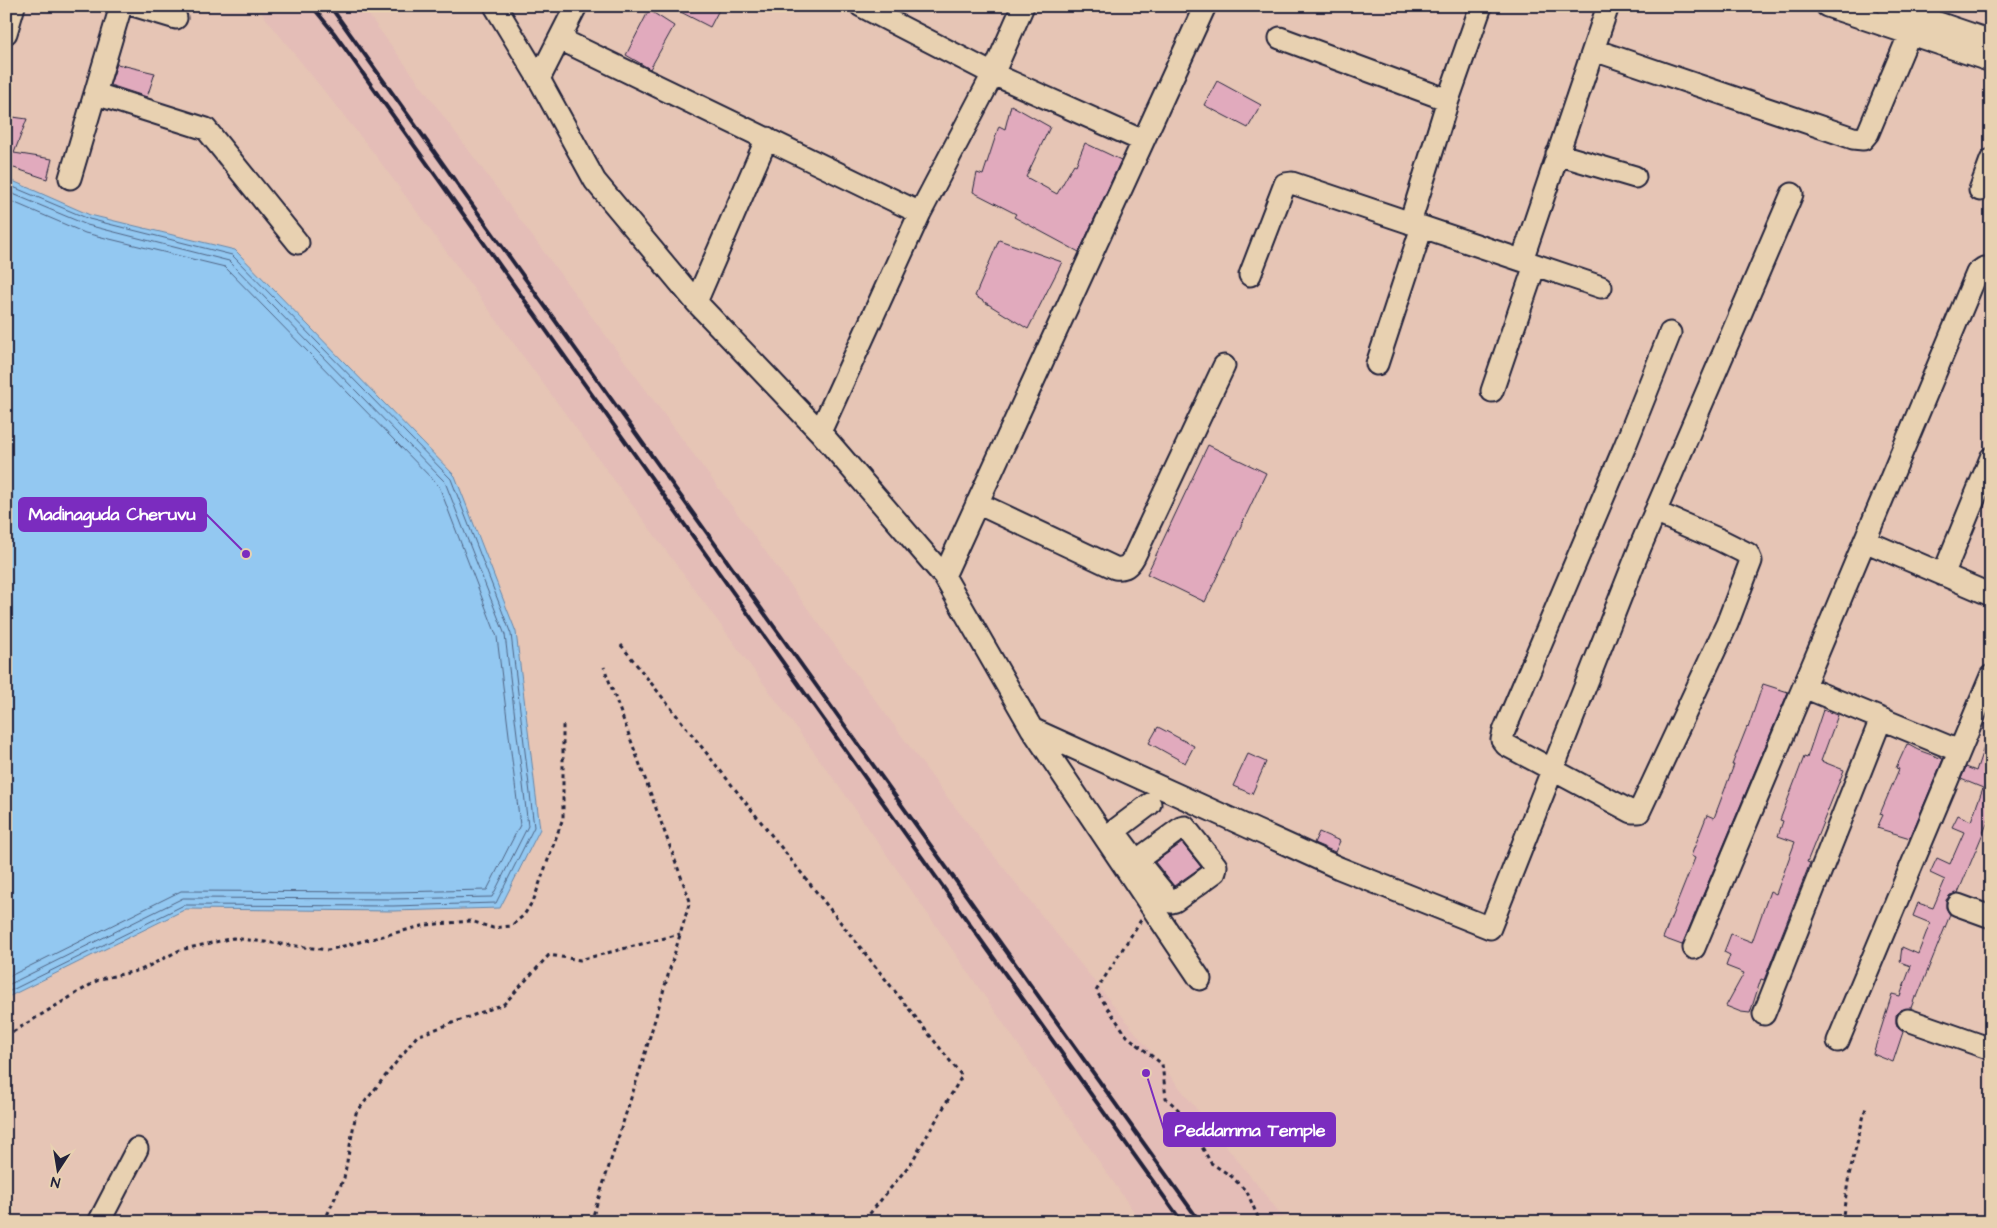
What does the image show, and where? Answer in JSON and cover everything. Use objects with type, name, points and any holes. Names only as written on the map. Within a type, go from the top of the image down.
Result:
[{"type":"street","points":[[6,33],[14,6]]},
{"type":"street","points":[[70,178],[121,6]]},
{"type":"street","points":[[136,6],[176,18]]},
{"type":"street","points":[[495,6],[539,79],[595,181],[696,302],[820,432],[944,576],[1032,729],[1109,834],[1131,860],[1152,897],[1178,931],[1198,965]]},
{"type":"street","points":[[539,79],[576,6]]},
{"type":"street","points":[[861,6],[993,74],[1143,141]]},
{"type":"street","points":[[820,432],[920,213],[993,74],[1023,6]]},
{"type":"street","points":[[944,576],[1205,6]]},
{"type":"street","points":[[1492,391],[1557,154],[1608,6]]},
{"type":"street","points":[[1827,6],[1991,61]]},
{"type":"street","points":[[1888,6],[1991,41]]},
{"type":"street","points":[[1377,364],[1416,225],[1448,100],[1479,7]]},
{"type":"street","points":[[1594,50],[1854,138],[1863,139],[1868,133],[1910,33]]},
{"type":"street","points":[[1280,38],[1448,100]]},
{"type":"street","points":[[560,39],[920,213]]},
{"type":"street","points":[[96,94],[206,129],[298,242]]},
{"type":"street","points":[[696,302],[767,138]]},
{"type":"street","points":[[1557,154],[1635,177]]},
{"type":"street","points":[[1980,190],[1991,160]]},
{"type":"street","points":[[1250,276],[1285,184],[1292,182],[1601,287]]},
{"type":"street","points":[[1032,729],[1332,865],[1490,928],[1655,512],[1792,194]]},
{"type":"street","points":[[1694,948],[1977,273],[1984,268],[1991,268]]},
{"type":"street","points":[[1655,512],[1748,554],[1751,561],[1727,624],[1639,812],[1632,812],[1506,745],[1502,740],[1504,731],[1625,446],[1670,333]]},
{"type":"street","points":[[977,503],[1115,568],[1124,568],[1129,565],[1134,557],[1224,366]]},
{"type":"street","points":[[1943,575],[1991,458]]},
{"type":"street","points":[[1865,541],[1991,596]]},
{"type":"street","points":[[1838,1041],[1991,676]]},
{"type":"street","points":[[1804,687],[1959,751]]},
{"type":"street","points":[[1764,1014],[1881,719]]},
{"type":"street","points":[[1109,834],[1150,804]]},
{"type":"street","points":[[1131,860],[1185,827],[1216,867],[1215,872],[1173,902],[1152,897]]},
{"type":"street","points":[[1958,905],[1991,917]]},
{"type":"street","points":[[1908,1020],[1991,1049]]},
{"type":"street","points":[[99,1222],[137,1150]]},
{"type":"path","points":[[621,645],[962,1076],[911,1163],[863,1222]]},
{"type":"path","points":[[591,1222],[640,1070],[690,901],[604,667]]},
{"type":"path","points":[[6,1036],[100,979],[141,970],[180,950],[233,938],[328,950],[426,925],[471,921],[493,928],[511,926],[524,915],[534,899],[563,818],[563,723]]},
{"type":"path","points":[[1152,897],[1096,991],[1127,1036],[1162,1064],[1166,1098],[1184,1115],[1211,1162],[1231,1176],[1247,1192],[1260,1222]]},
{"type":"path","points":[[324,1222],[344,1178],[356,1113],[417,1036],[504,1004],[549,955],[580,960],[681,934]]},
{"type":"path","points":[[1842,1222],[1849,1175],[1866,1107]]},
{"type":"shaded area","points":[[256,6],[362,6],[947,797],[1287,1222],[1141,1222],[844,793],[373,152]]},
{"type":"water","points":[[6,178],[90,215],[235,250],[455,476],[516,632],[540,829],[500,908],[393,911],[186,909],[6,998]]},
{"type":"building","points":[[669,6],[721,6],[710,27]]},
{"type":"building","points":[[649,10],[674,26],[650,69],[626,55]]},
{"type":"building","points":[[117,64],[155,73],[147,97],[110,85]]},
{"type":"building","points":[[1217,81],[1261,105],[1248,128],[1204,105]]},
{"type":"building","points":[[1011,105],[1050,127],[1026,177],[1057,194],[1074,164],[1076,165],[1085,143],[1121,160],[1079,252],[1014,217],[1016,214],[973,192],[977,173],[983,175],[999,126],[1005,129]]},
{"type":"building","points":[[6,116],[27,119],[14,153],[52,159],[47,179],[8,166],[6,170]]},
{"type":"building","points":[[999,240],[1062,262],[1028,329],[975,296]]},
{"type":"building","points":[[1208,445],[1266,473],[1205,602],[1147,574]]},
{"type":"building","points":[[1763,684],[1788,692],[1682,945],[1663,938],[1695,858],[1691,856],[1707,815],[1714,818]]},
{"type":"building","points":[[1823,710],[1838,715],[1821,761],[1844,770],[1807,862],[1810,863],[1764,980],[1761,979],[1750,1013],[1741,1012],[1726,1006],[1744,973],[1726,966],[1730,955],[1724,952],[1731,934],[1752,942],[1770,891],[1776,894],[1795,842],[1778,836],[1783,821],[1780,820],[1804,757],[1807,758]]},
{"type":"building","points":[[1158,727],[1194,746],[1185,763],[1149,743]]},
{"type":"building","points":[[1988,735],[1991,735],[1991,814],[1958,893],[1950,895],[1946,900],[1946,908],[1950,915],[1917,997],[1915,997],[1911,1008],[1900,1010],[1896,1015],[1898,1028],[1903,1032],[1893,1062],[1873,1054],[1892,994],[1900,996],[1911,966],[1900,962],[1902,947],[1918,954],[1930,923],[1913,916],[1918,903],[1933,908],[1945,880],[1930,873],[1937,858],[1950,864],[1964,832],[1952,827],[1958,815],[1971,821],[1983,788],[1961,779],[1966,767],[1976,771]]},
{"type":"building","points":[[1907,744],[1943,759],[1910,838],[1877,828],[1883,815],[1880,814],[1899,769],[1896,768]]},
{"type":"building","points":[[1248,754],[1266,762],[1252,794],[1233,786]]},
{"type":"building","points":[[1319,832],[1340,841],[1335,852],[1314,843]]},
{"type":"building","points":[[1182,843],[1201,867],[1174,886],[1155,862]]},
{"type":"railway","points":[[312,6],[334,33],[1182,1222]]},
{"type":"railway","points":[[330,6],[1200,1222]]},
{"type":"place","name":"Madinaguda Cheruvu","points":[[246,554]]},
{"type":"place","name":"Peddamma Temple","points":[[1146,1073]]}]
